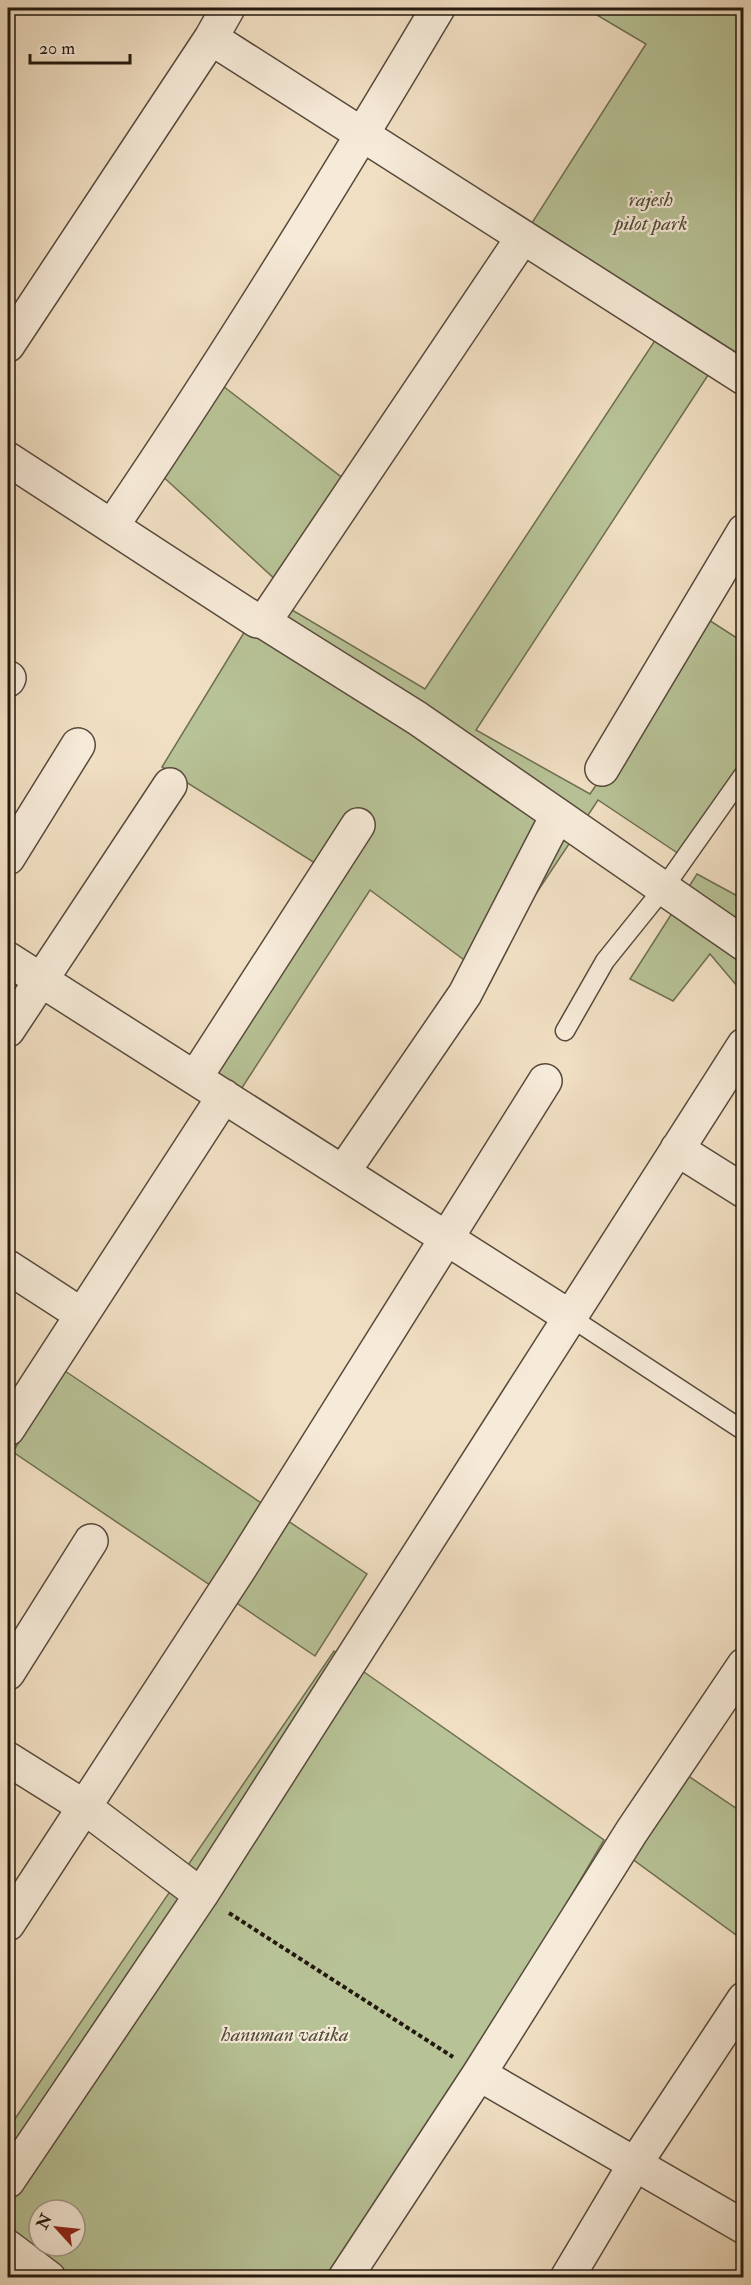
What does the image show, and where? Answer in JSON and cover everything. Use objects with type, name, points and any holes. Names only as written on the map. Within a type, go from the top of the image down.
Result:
[{"type":"street","points":[[8,345],[211,38],[228,8]]},
{"type":"street","points":[[112,526],[362,135],[438,8]]},
{"type":"street","points":[[211,38],[744,378]]},
{"type":"street","points":[[264,622],[523,237]]},
{"type":"street","points":[[8,459],[257,621],[264,622],[417,718],[744,944]]},
{"type":"street","points":[[602,769],[744,531]]},
{"type":"street","points":[[8,858],[78,745]]},
{"type":"street","points":[[8,1030],[170,785]]},
{"type":"street","points":[[343,1172],[465,994],[556,816]]},
{"type":"street","points":[[195,1078],[358,825]]},
{"type":"street","points":[[8,959],[570,1317]]},
{"type":"street","points":[[8,2181],[201,1895],[744,1045]]},
{"type":"street","points":[[8,1924],[240,1568],[545,1081]]},
{"type":"street","points":[[8,1429],[224,1096]]},
{"type":"street","points":[[677,1149],[742,1186]]},
{"type":"street","points":[[8,1267],[82,1315]]},
{"type":"street","points":[[8,1673],[91,1541]]},
{"type":"street","points":[[345,2277],[479,2074],[632,1831],[744,1665]]},
{"type":"street","points":[[8,1759],[83,1806],[201,1895]]},
{"type":"street","points":[[567,2277],[635,2164],[744,1999]]},
{"type":"street","points":[[479,2074],[744,2227]]},
{"type":"street","points":[[8,2247],[50,2277]]},
{"type":"lane","points":[[565,1031],[605,961],[663,889],[744,774]]},
{"type":"lane","points":[[570,1317],[744,1431]]},
{"type":"path","points":[[201,1895],[479,2074]]},
{"type":"green space","name":"rajesh pilot park","points":[[585,8],[733,8],[744,21],[743,390],[712,369],[476,730],[590,794],[709,620],[743,642],[743,763],[682,856],[598,800],[483,974],[370,890],[234,1100],[196,1062],[315,863],[162,767],[267,595],[425,689],[660,333],[523,237],[646,44]]},
{"type":"green space","points":[[219,383],[357,489],[289,592],[160,474]]},
{"type":"green space","points":[[697,874],[743,899],[743,993],[710,954],[673,1001],[630,979]]},
{"type":"green space","points":[[62,1369],[367,1574],[315,1656],[13,1452]]},
{"type":"green space","name":"hanuman vatika","points":[[334,1651],[604,1840],[436,2124],[329,2277],[62,2277],[32,2258],[87,2258],[87,2198],[27,2198],[27,2255],[8,2243],[8,2129]]},
{"type":"green space","points":[[675,1767],[743,1813],[743,1940],[620,1850]]}]
